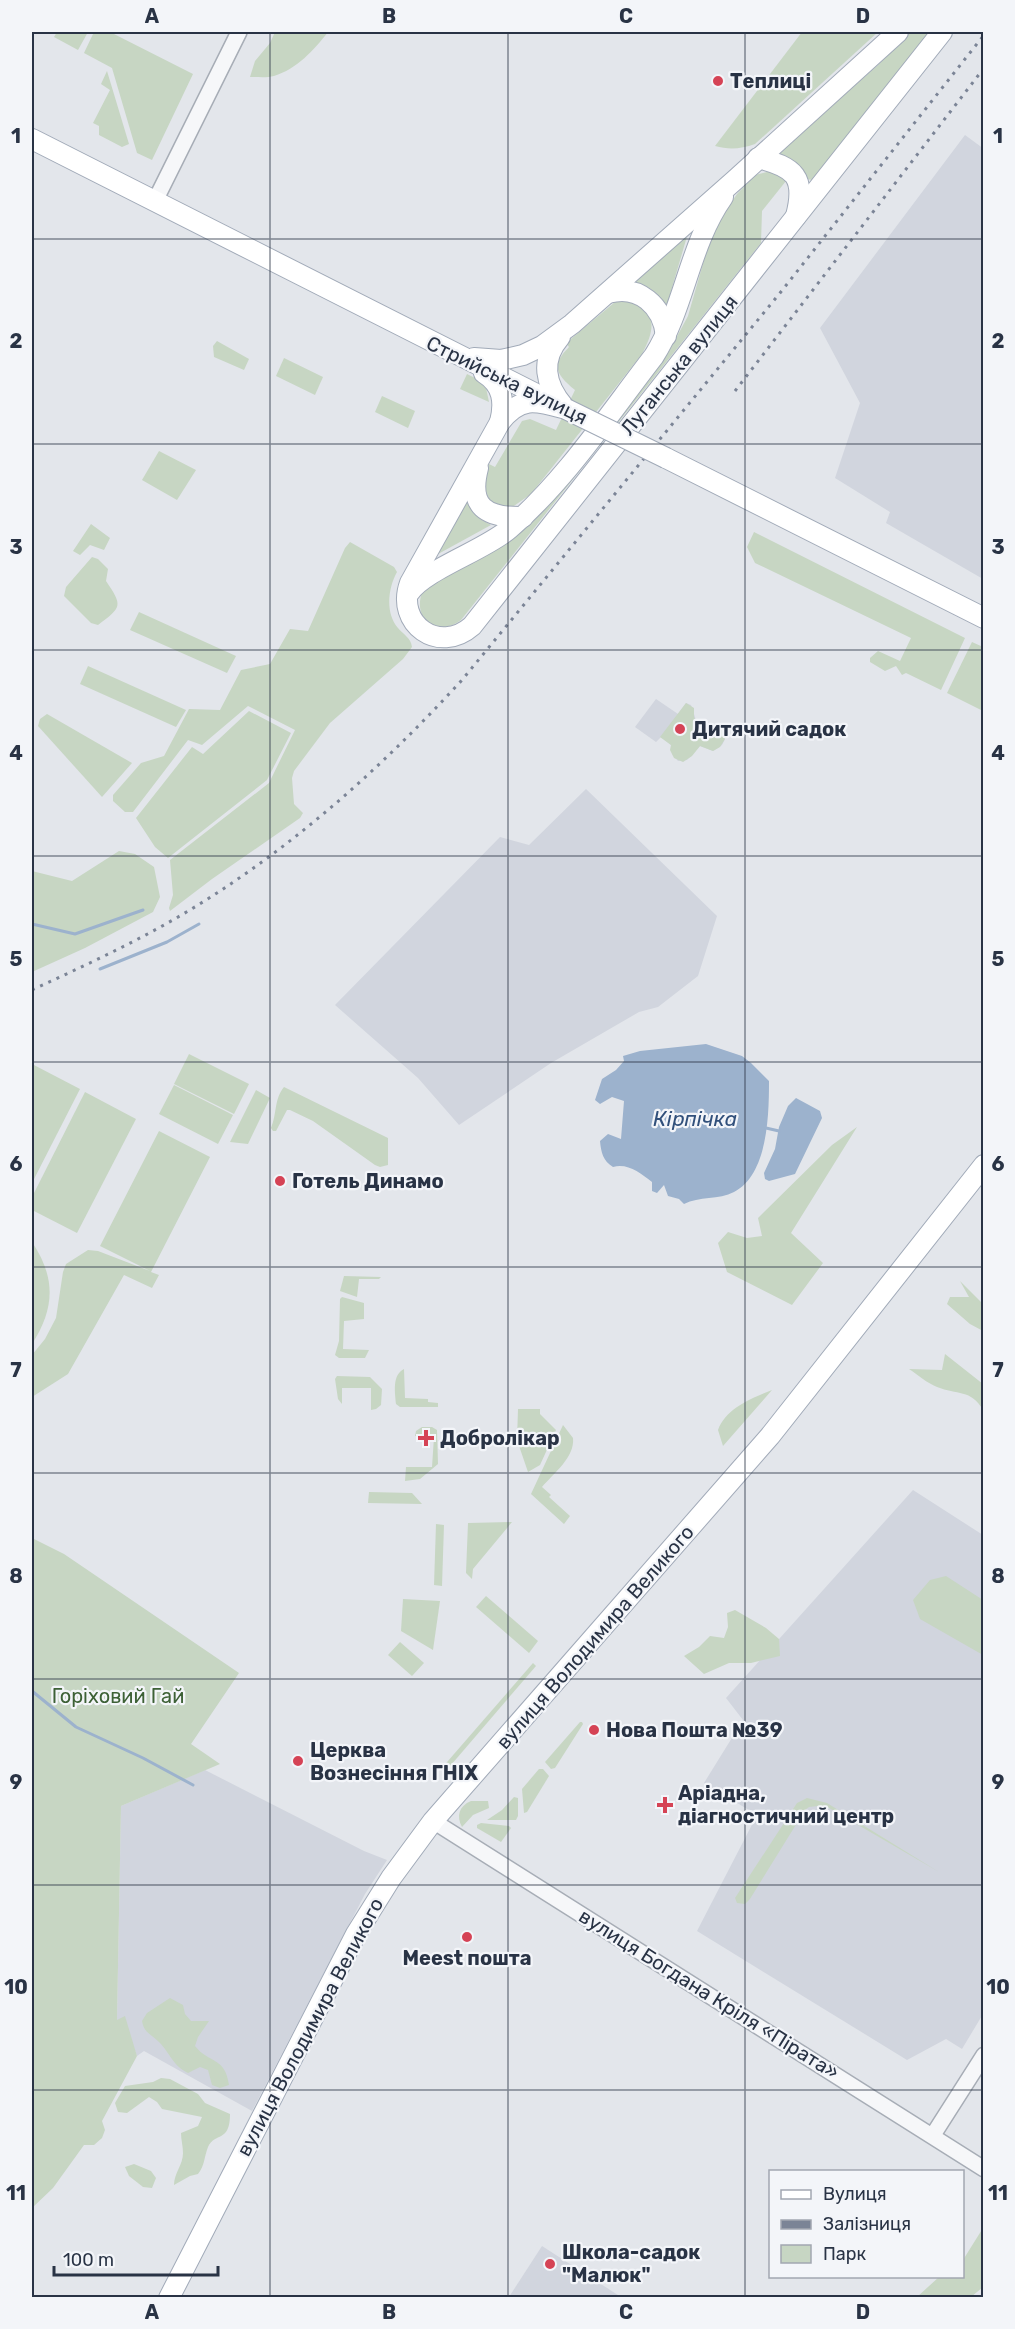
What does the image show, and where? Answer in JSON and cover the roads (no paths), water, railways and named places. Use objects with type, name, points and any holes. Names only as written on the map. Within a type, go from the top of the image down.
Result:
[{"type":"main road","name":"Луганська вулиця","points":[[452,352],[490,361],[512,358],[542,346],[608,293],[898,32]]},
{"type":"main road","name":"Луганська вулиця","points":[[735,180],[714,209],[703,233],[666,336],[654,356],[557,480],[523,517],[497,538],[413,588],[406,598],[412,620],[423,631],[435,637],[452,637],[472,626],[942,32]]},
{"type":"main road","name":"Стрийська вулиця","points":[[32,139],[984,618]]},
{"type":"main road","points":[[758,158],[785,166],[798,180],[800,196],[795,220]]},
{"type":"main road","name":"Луганська вулиця","points":[[608,293],[625,290],[642,295],[649,300],[663,320],[666,336]]},
{"type":"main road","name":"Луганська вулиця","points":[[566,409],[547,380],[546,368],[549,354],[572,324]]},
{"type":"main road","points":[[452,352],[489,377],[500,389],[503,398],[500,422]]},
{"type":"main road","points":[[406,598],[414,576],[500,422],[516,407],[525,403],[537,401],[566,409]]},
{"type":"main road","points":[[482,456],[475,485],[480,503],[485,510],[498,517],[523,517]]},
{"type":"main road","name":"вулиця Володимира Великого","points":[[169,2298],[356,1934],[391,1878],[433,1821],[770,1436],[984,1165]]},
{"type":"street","points":[[155,201],[239,32]]},
{"type":"street","name":"вулиця Богдана Кріля «Пірата»","points":[[433,1821],[984,2169]]},
{"type":"street","points":[[933,2135],[984,2055]]},
{"type":"water","name":"Кірпічка","points":[[706,1044],[742,1056],[769,1081],[767,1126],[760,1158],[754,1172],[745,1183],[734,1192],[684,1204],[679,1199],[668,1196],[664,1185],[657,1193],[652,1191],[652,1182],[638,1172],[624,1166],[613,1167],[607,1162],[600,1141],[608,1134],[621,1139],[624,1101],[612,1097],[600,1104],[595,1100],[602,1079],[616,1070],[624,1061],[623,1056],[640,1051]]},
{"type":"water","points":[[796,1098],[820,1111],[822,1118],[795,1174],[769,1181],[765,1179],[764,1173],[775,1149],[779,1127],[788,1106]]},
{"type":"waterway","points":[[32,924],[75,934],[143,910]]},
{"type":"waterway","points":[[100,969],[167,942],[199,924]]},
{"type":"waterway","points":[[766,1128],[779,1131]]},
{"type":"waterway","points":[[32,1691],[76,1727],[143,1758],[193,1785]]},
{"type":"railway","points":[[32,990],[158,929],[235,881],[338,802],[432,712],[462,680],[780,293],[984,35]]},
{"type":"railway","points":[[735,391],[984,68]]},
{"type":"place","name":"Теплиці","points":[[718,81]]},
{"type":"place","name":"Дитячий садок","points":[[680,729]]},
{"type":"place","name":"Готель Динамо","points":[[280,1181]]},
{"type":"place","name":"Добролікар","points":[[426,1438]]},
{"type":"place","name":"Нова Пошта №39","points":[[594,1730]]},
{"type":"place","name":"Церква Вознесіння ГНІХ","points":[[298,1761]]},
{"type":"place","name":"Аріадна, діагностичний центр","points":[[665,1805]]},
{"type":"place","name":"Meest пошта","points":[[467,1937]]},
{"type":"place","name":"Школа-садок \"Малюк\"","points":[[550,2264]]},
{"type":"park label","name":"Горіховий Гай","points":[[118,1696]]}]
